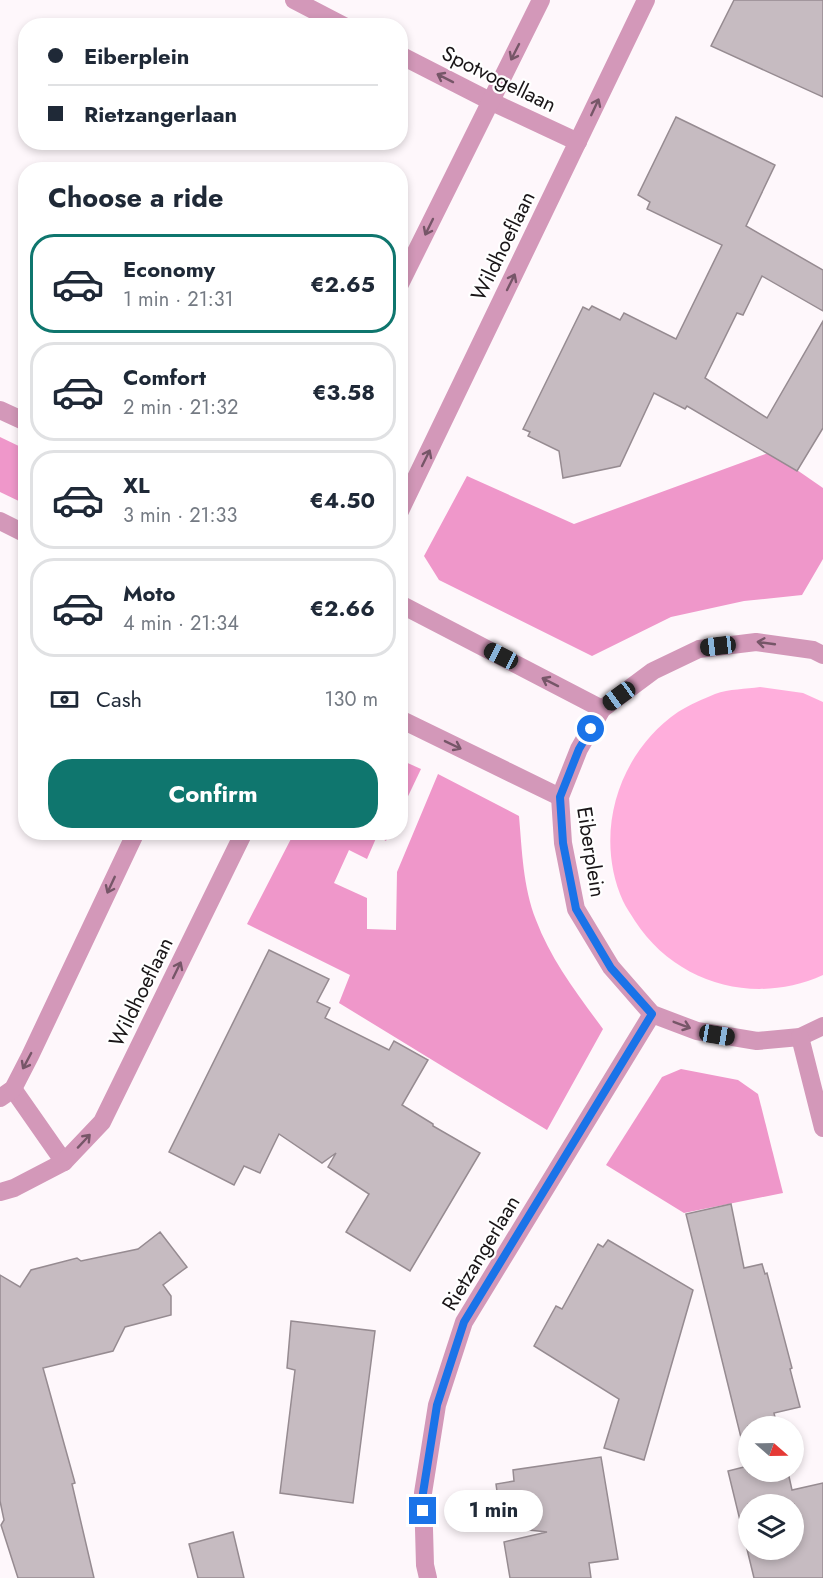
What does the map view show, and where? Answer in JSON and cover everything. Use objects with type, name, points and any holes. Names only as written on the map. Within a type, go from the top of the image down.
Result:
[{"type":"street","points":[[294,0],[329,18]]},
{"type":"street","points":[[408,268],[541,0]]},
{"type":"street","name":"Wildhoeflaan","points":[[408,494],[646,0]]},
{"type":"street","name":"Spotvogellaan","points":[[408,59],[578,142]]},
{"type":"street","points":[[0,410],[18,418]]},
{"type":"street","points":[[0,521],[18,530]]},
{"type":"street","points":[[408,608],[602,709]]},
{"type":"street","points":[[818,652],[823,634]]},
{"type":"street","name":"Eiberplein","points":[[818,652],[756,642],[699,649],[653,671],[602,709],[579,749],[560,797],[563,843],[576,909],[611,968],[652,1014],[698,1031],[757,1041],[800,1037],[823,1026]]},
{"type":"street","points":[[408,723],[560,797]]},
{"type":"street","points":[[64,1162],[6,1094],[30,1056],[132,840]]},
{"type":"street","name":"Wildhoeflaan","points":[[0,1192],[14,1188],[64,1162],[102,1122],[240,840]]},
{"type":"street","name":"Rietzangerlaan","points":[[428,1578],[425,1565],[423,1493],[437,1405],[464,1322],[652,1014]]},
{"type":"street","points":[[800,1037],[823,1128]]},
{"type":"shaded area","points":[[0,437],[18,446],[18,501],[0,492]]},
{"type":"shaded area","points":[[771,452],[823,488],[823,559],[802,595],[744,601],[671,617],[592,656],[439,580],[424,556],[467,476],[574,524]]},
{"type":"shaded area","points":[[760,687],[803,693],[823,702],[823,975],[797,984],[771,988],[744,988],[719,983],[695,974],[672,960],[652,943],[623,901],[614,875],[610,849],[611,823],[626,772],[640,749],[657,729],[678,712],[715,694]]},
{"type":"shaded area","points":[[408,763],[421,769],[408,796]]},
{"type":"shaded area","points":[[438,774],[519,816],[526,882],[536,920],[557,963],[603,1029],[547,1130],[339,1003],[350,975],[247,924],[290,840],[375,840],[367,859],[349,850],[334,883],[367,898],[367,929],[396,930],[397,872]]},
{"type":"shaded area","points":[[681,1069],[738,1080],[758,1094],[783,1193],[684,1213],[606,1165],[662,1077]]},
{"type":"building","points":[[734,0],[823,0],[823,97],[711,46]]},
{"type":"building","points":[[676,117],[775,165],[746,226],[823,270],[823,311],[762,276],[743,315],[737,313],[705,378],[767,418],[823,321],[823,428],[797,471],[687,406],[685,409],[654,393],[620,466],[563,478],[559,451],[528,436],[530,432],[523,429],[583,307],[589,310],[592,306],[620,320],[624,313],[676,339],[722,245],[647,209],[650,202],[638,195]]},
{"type":"building","points":[[269,950],[329,979],[317,1002],[330,1008],[325,1018],[389,1050],[394,1041],[428,1060],[402,1105],[480,1153],[410,1271],[346,1232],[369,1194],[328,1167],[336,1153],[322,1163],[279,1134],[260,1173],[244,1166],[234,1185],[169,1152]]},
{"type":"building","points":[[731,1204],[744,1268],[762,1264],[765,1274],[767,1273],[800,1407],[774,1413],[775,1416],[738,1416],[738,1425],[686,1214]]},
{"type":"building","points":[[160,1232],[187,1267],[163,1285],[171,1296],[171,1315],[125,1327],[113,1351],[43,1368],[75,1483],[72,1484],[94,1578],[18,1578],[1,1525],[4,1520],[0,1501],[0,1275],[20,1287],[31,1270],[77,1258],[81,1261],[138,1249]]},
{"type":"building","points":[[608,1240],[693,1290],[644,1460],[604,1448],[619,1399],[534,1346],[556,1306],[562,1309],[598,1244],[603,1247]]},
{"type":"building","points":[[291,1321],[375,1331],[353,1503],[280,1493],[295,1370],[287,1368]]},
{"type":"building","points":[[601,1457],[618,1559],[589,1563],[591,1578],[510,1578],[504,1542],[547,1532],[502,1527],[496,1484],[514,1481],[513,1470]]},
{"type":"building","points":[[738,1468],[738,1482],[790,1482],[792,1490],[823,1483],[823,1578],[754,1578],[750,1560],[804,1560],[804,1494],[738,1494],[738,1512],[728,1471]]},
{"type":"building","points":[[233,1532],[244,1578],[198,1578],[189,1544]]},
{"type":"route","points":[[423,1511],[423,1493],[437,1405],[464,1322],[652,1014],[611,968],[576,909],[563,843],[560,797],[579,749],[591,729]]}]
